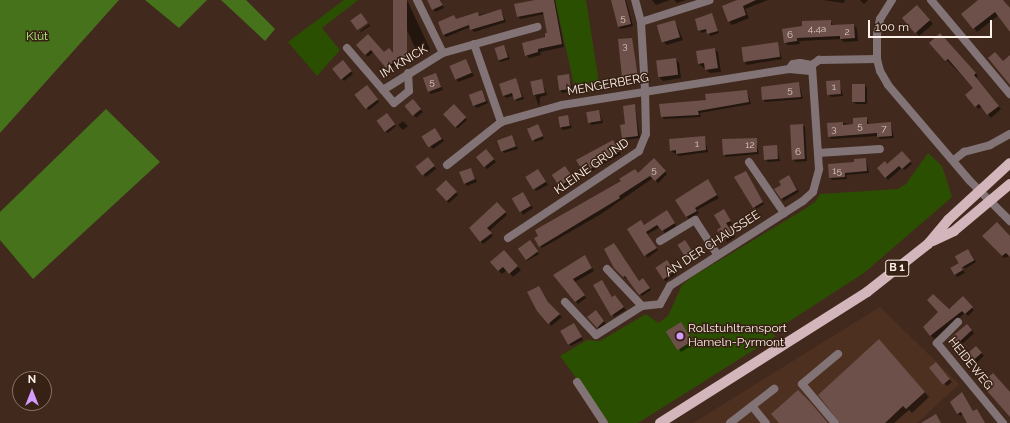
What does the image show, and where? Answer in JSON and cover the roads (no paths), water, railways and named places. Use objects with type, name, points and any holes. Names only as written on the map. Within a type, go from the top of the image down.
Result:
[{"type":"main road","name":"B 1","points":[[928,244],[948,220],[1010,163]]},
{"type":"main road","name":"B 1","points":[[660,423],[867,292],[928,244],[954,231],[1010,184]]},
{"type":"street","name":"IM KNICK","points":[[417,0],[443,53]]},
{"type":"street","name":"KLEINE GRUND","points":[[508,238],[639,151],[646,134],[645,90],[641,22],[635,0]]},
{"type":"street","points":[[641,22],[710,0]]},
{"type":"street","points":[[892,0],[880,19],[876,45],[877,59],[888,85],[980,191],[1010,221]]},
{"type":"street","points":[[932,0],[1010,94]]},
{"type":"street","name":"IM KNICK","points":[[347,48],[384,90],[408,73],[443,53],[537,27]]},
{"type":"street","points":[[474,44],[502,122]]},
{"type":"street","name":"MENGERBERG","points":[[447,165],[502,122],[585,100],[789,68],[800,63],[811,68],[819,60],[877,59]]},
{"type":"street","name":"AN DER CHAUSSEE","points":[[565,302],[596,335],[642,306],[660,304],[670,286],[717,254],[784,213],[813,192],[820,169],[811,68]]},
{"type":"street","points":[[384,90],[394,103],[409,91],[408,73]]},
{"type":"street","points":[[954,160],[964,152],[990,145],[1010,134]]},
{"type":"street","points":[[818,153],[880,149]]},
{"type":"street","points":[[749,162],[784,213]]},
{"type":"street","points":[[660,241],[695,220],[717,254]]},
{"type":"street","points":[[607,269],[642,306]]},
{"type":"street","name":"HEIDEWEG","points":[[958,322],[937,343],[1003,423]]},
{"type":"street","points":[[835,423],[802,384],[838,354]]},
{"type":"street","points":[[577,382],[604,423]]},
{"type":"street","points":[[730,423],[774,389]]},
{"type":"street","points":[[752,406],[766,423]]},
{"type":"place","name":"Rollstuhltransport Hameln-Pyrmont","points":[[680,336]]},
{"type":"park label","name":"Klüt","points":[[37,37]]}]
